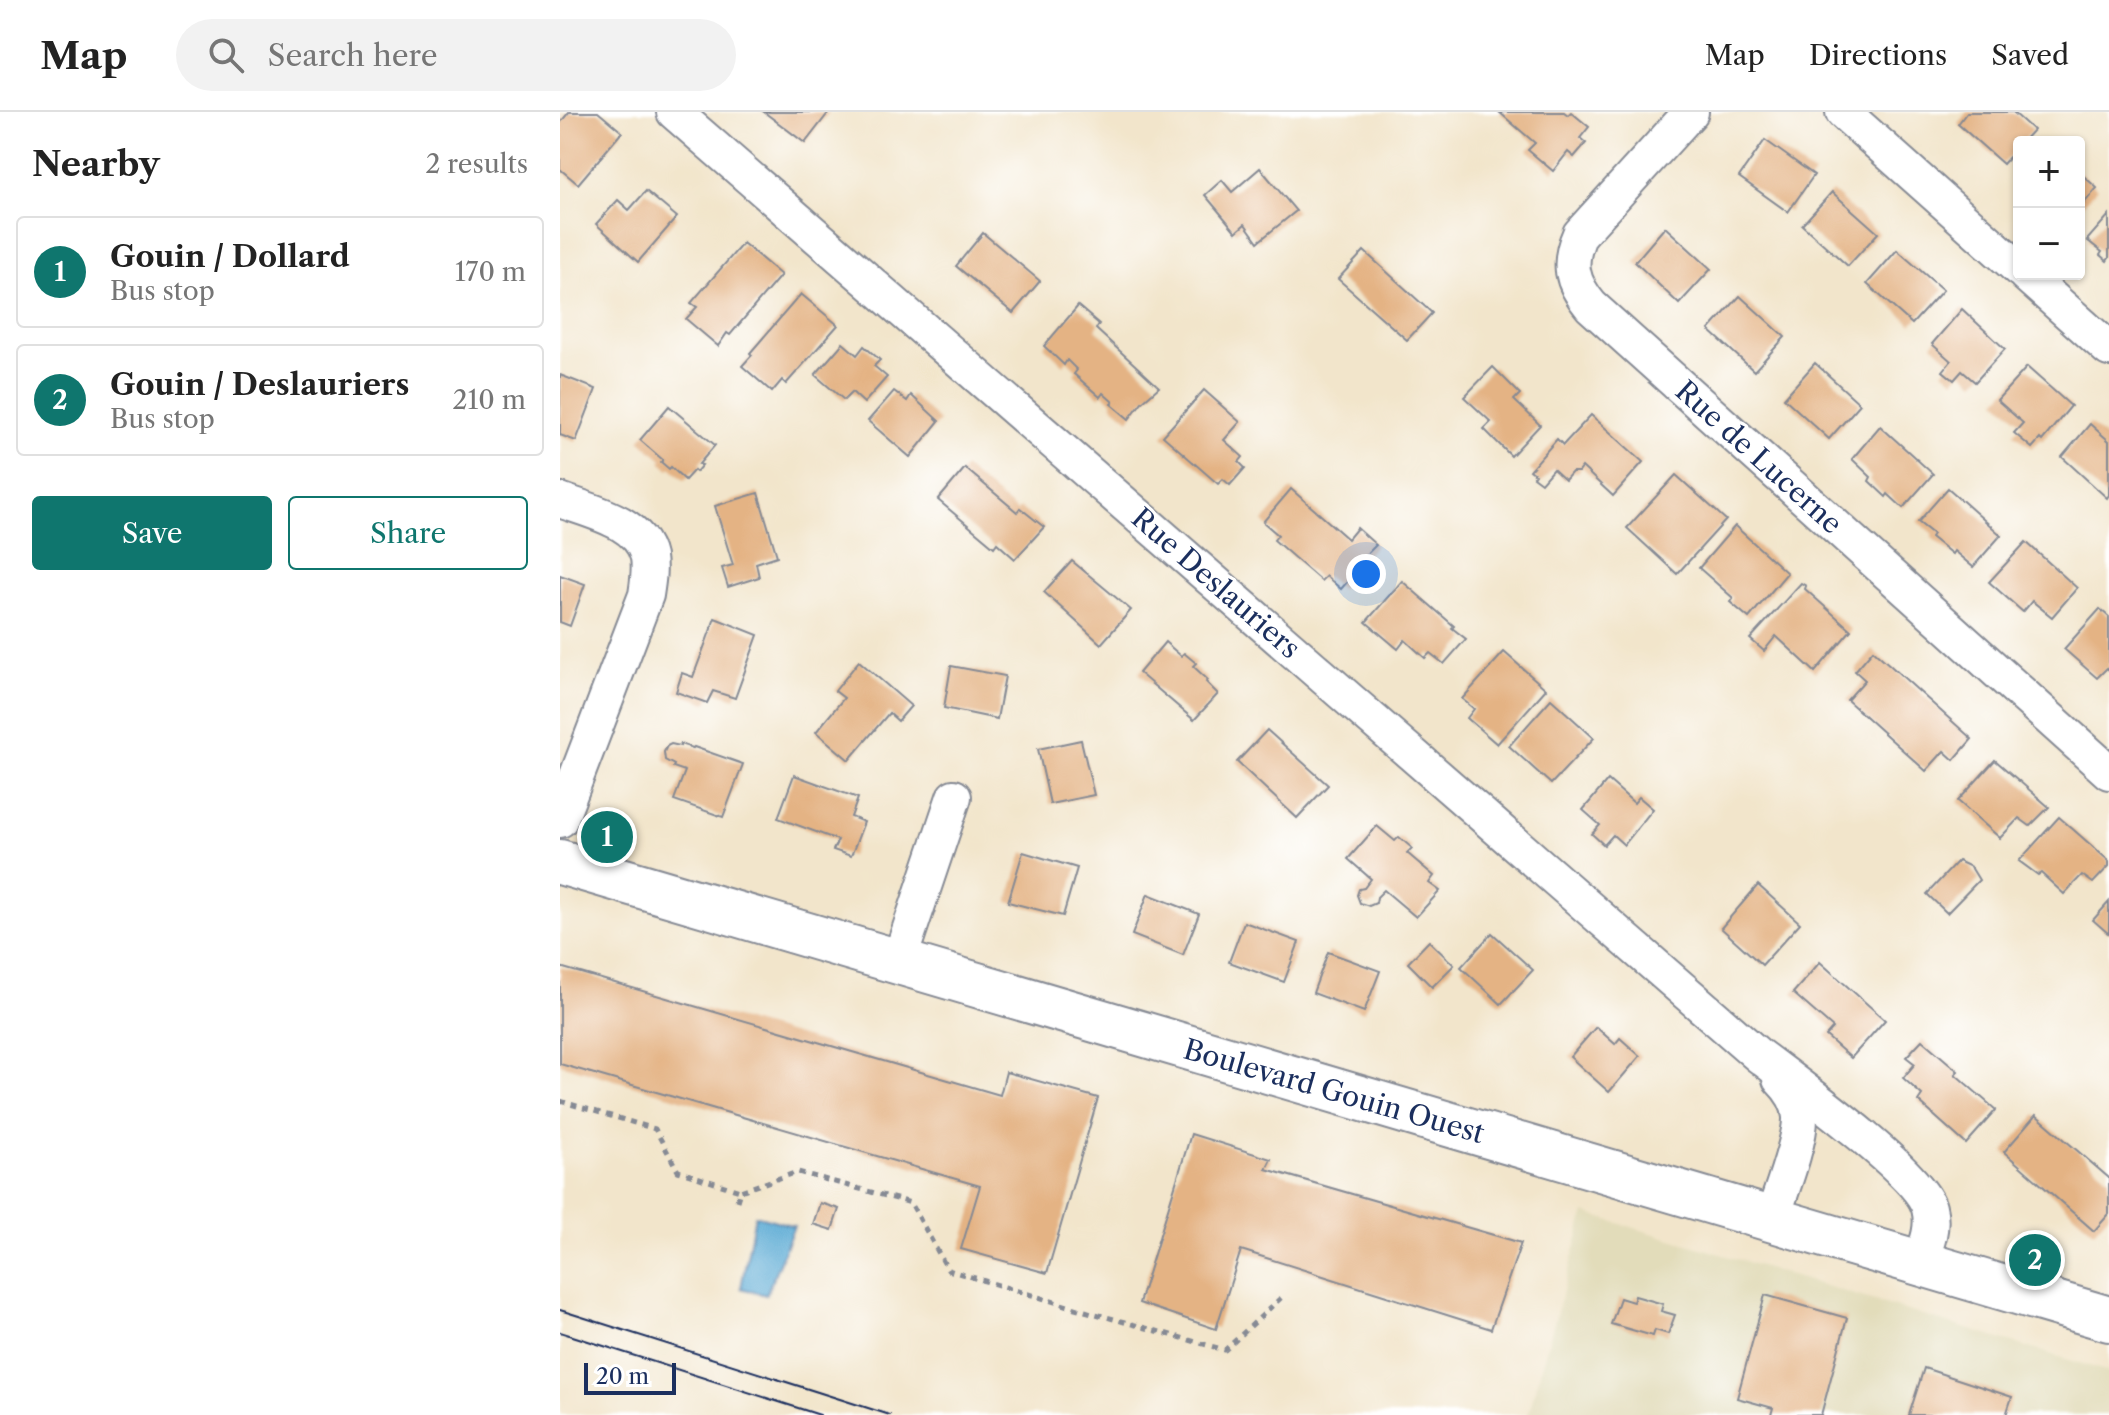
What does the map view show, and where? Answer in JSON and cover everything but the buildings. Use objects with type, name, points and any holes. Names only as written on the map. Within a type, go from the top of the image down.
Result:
[{"type":"main road","name":"Boulevard Gouin Ouest","points":[[560,862],[2109,1319]]},
{"type":"street","name":"Rue Deslauriers","points":[[674,112],[1758,1055],[1848,1125],[1917,1187],[1928,1207],[1931,1225],[1920,1262]]},
{"type":"street","name":"Rue de Lucerne","points":[[1691,112],[1580,234],[1572,260],[1579,291],[1591,306],[2109,772]]},
{"type":"street","points":[[1843,112],[2013,264]]},
{"type":"street","points":[[2032,280],[2109,349]]},
{"type":"street","points":[[560,500],[619,523],[632,532],[642,542],[648,555],[649,574],[646,595],[560,820]]},
{"type":"street","points":[[899,961],[954,797]]},
{"type":"street","name":"Rue Deslauriers","points":[[1758,1055],[1793,1095],[1800,1117],[1797,1140],[1772,1219]]},
{"type":"path","points":[[560,1101],[655,1129],[678,1171],[740,1191],[798,1172],[911,1203],[948,1270],[1225,1350],[1284,1295]]},
{"type":"path","points":[[737,1201],[740,1191]]},
{"type":"shaded area","points":[[1585,1213],[2109,1372],[2109,1415],[1528,1415]]},
{"type":"water","points":[[755,1215],[794,1226],[766,1295],[741,1288]]},
{"type":"tram line","points":[[560,1310],[890,1415]]},
{"type":"tram line","points":[[560,1332],[820,1415]]},
{"type":"place","name":"Gouin / Dollard","points":[[607,837]]},
{"type":"place","name":"Gouin / Deslauriers","points":[[2035,1260]]}]
